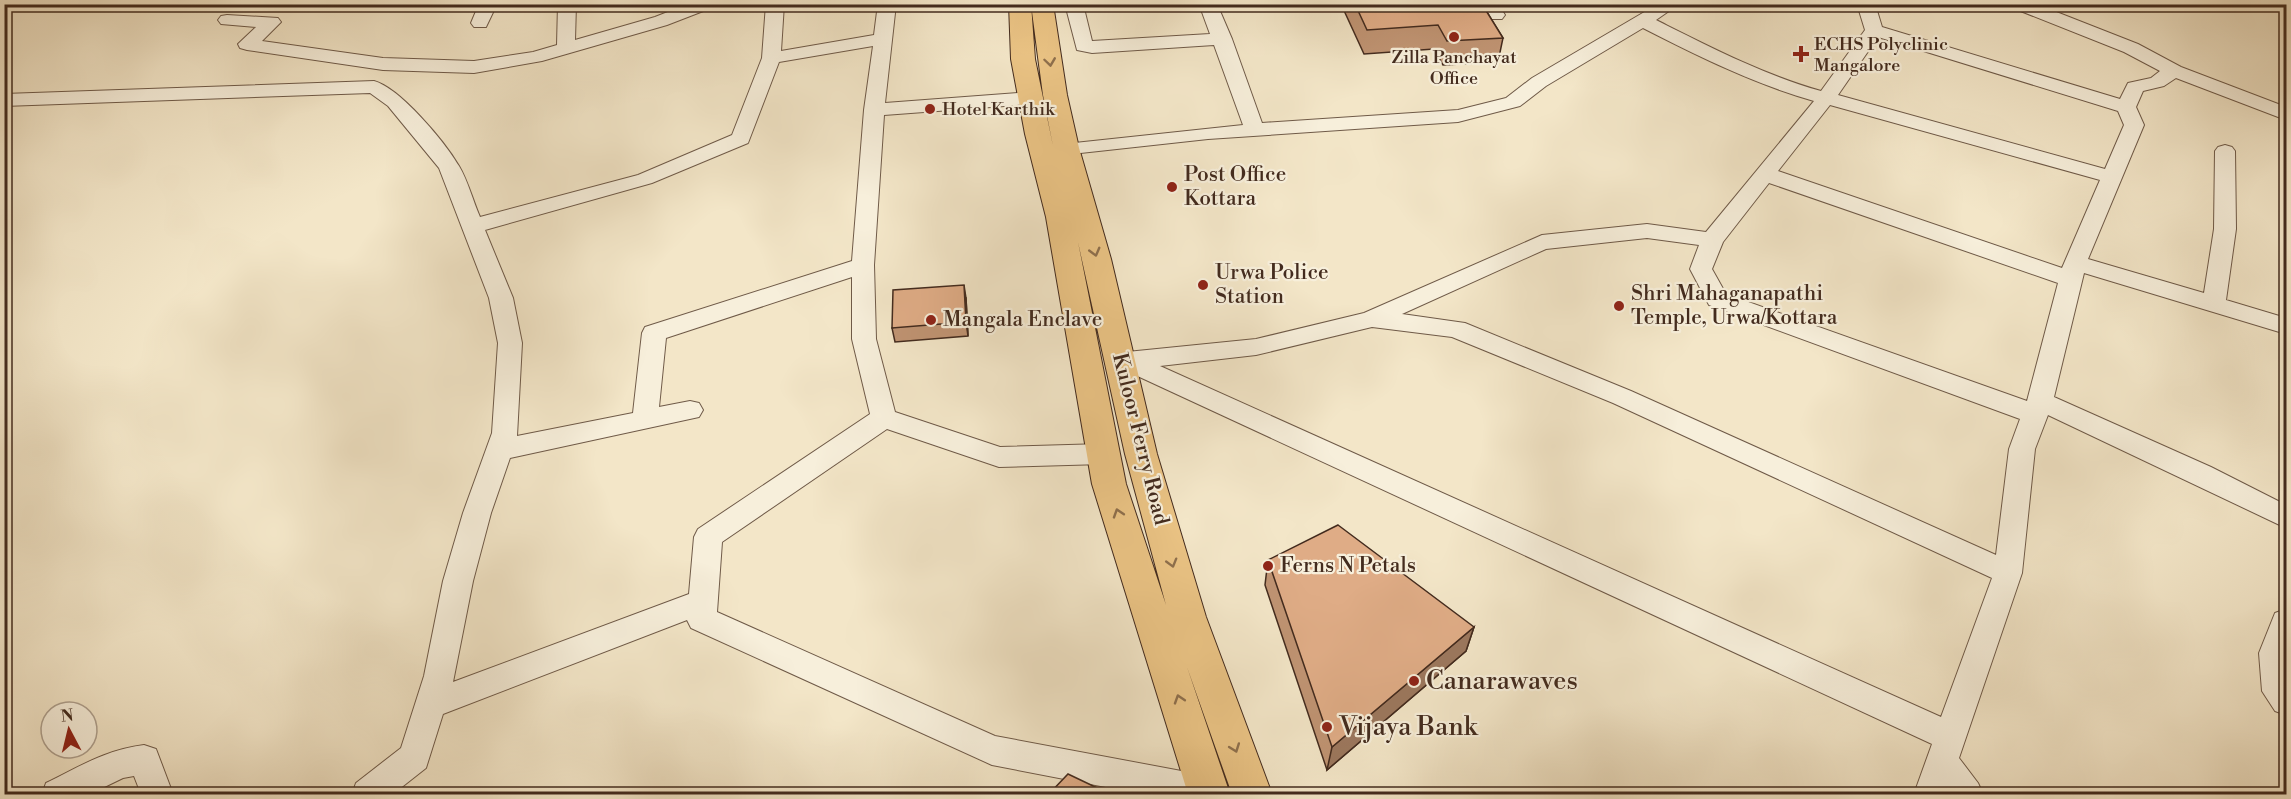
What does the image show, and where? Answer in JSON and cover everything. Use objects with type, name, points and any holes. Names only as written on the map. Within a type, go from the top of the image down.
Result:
[{"type":"main road","name":"Kuloor Ferry Road","points":[[1020,4],[1023,59],[1030,98],[1054,150],[1097,259],[1124,360],[1141,454],[1188,617],[1252,795]]},
{"type":"main road","name":"Kuloor Ferry Road","points":[[1042,4],[1055,95],[1054,150],[1060,217],[1109,484],[1208,793]]},
{"type":"street","points":[[480,23],[488,4]]},
{"type":"street","points":[[566,48],[567,4]]},
{"type":"street","points":[[474,226],[645,179],[741,139],[771,58],[775,4]]},
{"type":"street","points":[[884,418],[864,339],[863,265],[868,161],[887,4]]},
{"type":"street","points":[[1074,4],[1084,46],[1222,39]]},
{"type":"street","points":[[1208,4],[1255,130]]},
{"type":"street","points":[[1054,150],[1255,130],[1458,116],[1513,102],[1539,82],[1671,4]]},
{"type":"street","points":[[1866,4],[1874,30]]},
{"type":"street","points":[[2019,4],[2131,48],[2174,71],[2286,114]]},
{"type":"street","points":[[227,20],[272,22],[248,44],[383,64],[474,67],[536,57],[661,21],[700,5]]},
{"type":"street","points":[[1643,21],[1715,57],[1790,88],[2111,177]]},
{"type":"street","points":[[1874,30],[1826,98],[1712,240],[1701,270],[1717,299],[2037,408],[2201,474],[2286,517]]},
{"type":"street","points":[[1874,30],[2126,107]]},
{"type":"street","points":[[771,58],[882,39]]},
{"type":"street","points":[[1930,795],[2008,573],[2022,449],[2037,408],[2073,271],[2134,125],[2126,107],[2135,87],[2157,82],[2174,71]]},
{"type":"street","points":[[4,100],[374,87],[395,102],[449,166],[501,298],[510,343],[505,433],[477,513],[458,581],[439,676],[414,757],[368,795]]},
{"type":"street","points":[[874,110],[1030,98]]},
{"type":"street","points":[[2214,304],[2225,229],[2225,151]]},
{"type":"street","points":[[1765,174],[2073,271],[2214,304],[2286,326]]},
{"type":"street","points":[[1124,360],[1256,346],[1372,319],[1542,242],[1647,231],[1712,240]]},
{"type":"street","points":[[645,418],[654,333],[863,265]]},
{"type":"street","points":[[1372,319],[1456,329],[1622,397],[2008,573]]},
{"type":"street","points":[[1124,360],[1947,749],[1966,795]]},
{"type":"street","points":[[499,450],[690,410]]},
{"type":"street","points":[[884,418],[999,457],[1103,454]]},
{"type":"street","points":[[884,418],[708,537],[702,619],[992,750],[1208,793]]},
{"type":"street","points":[[430,705],[703,601]]},
{"type":"street","points":[[2286,622],[2274,653],[2278,691],[2286,701]]},
{"type":"street","points":[[58,795],[119,763],[144,760],[157,795]]},
{"type":"building","points":[[1355,4],[1482,4],[1503,38],[1447,41],[1438,25],[1367,30]]},
{"type":"building","name":"Mangala Enclave","points":[[964,285],[966,322],[892,328],[893,290]]},
{"type":"building","points":[[1338,525],[1474,627],[1332,747],[1268,560]]},
{"type":"building","points":[[1068,774],[1112,795],[1048,795]]},
{"type":"place","name":"Zilla Panchayat Office","points":[[1454,37]]},
{"type":"place","name":"ECHS Polyclinic Mangalore","points":[[1801,54]]},
{"type":"place","name":"Hotel Karthik","points":[[930,109]]},
{"type":"place","name":"Post Office Kottara","points":[[1172,187]]},
{"type":"place","name":"Urwa Police Station","points":[[1203,285]]},
{"type":"place","name":"Shri Mahaganapathi Temple, Urwa/Kottara","points":[[1619,306]]},
{"type":"place","name":"Mangala Enclave","points":[[931,320]]},
{"type":"place","name":"Ferns N Petals","points":[[1268,566]]},
{"type":"place","name":"Canarawaves","points":[[1414,681]]},
{"type":"place","name":"Vijaya Bank","points":[[1327,727]]}]
